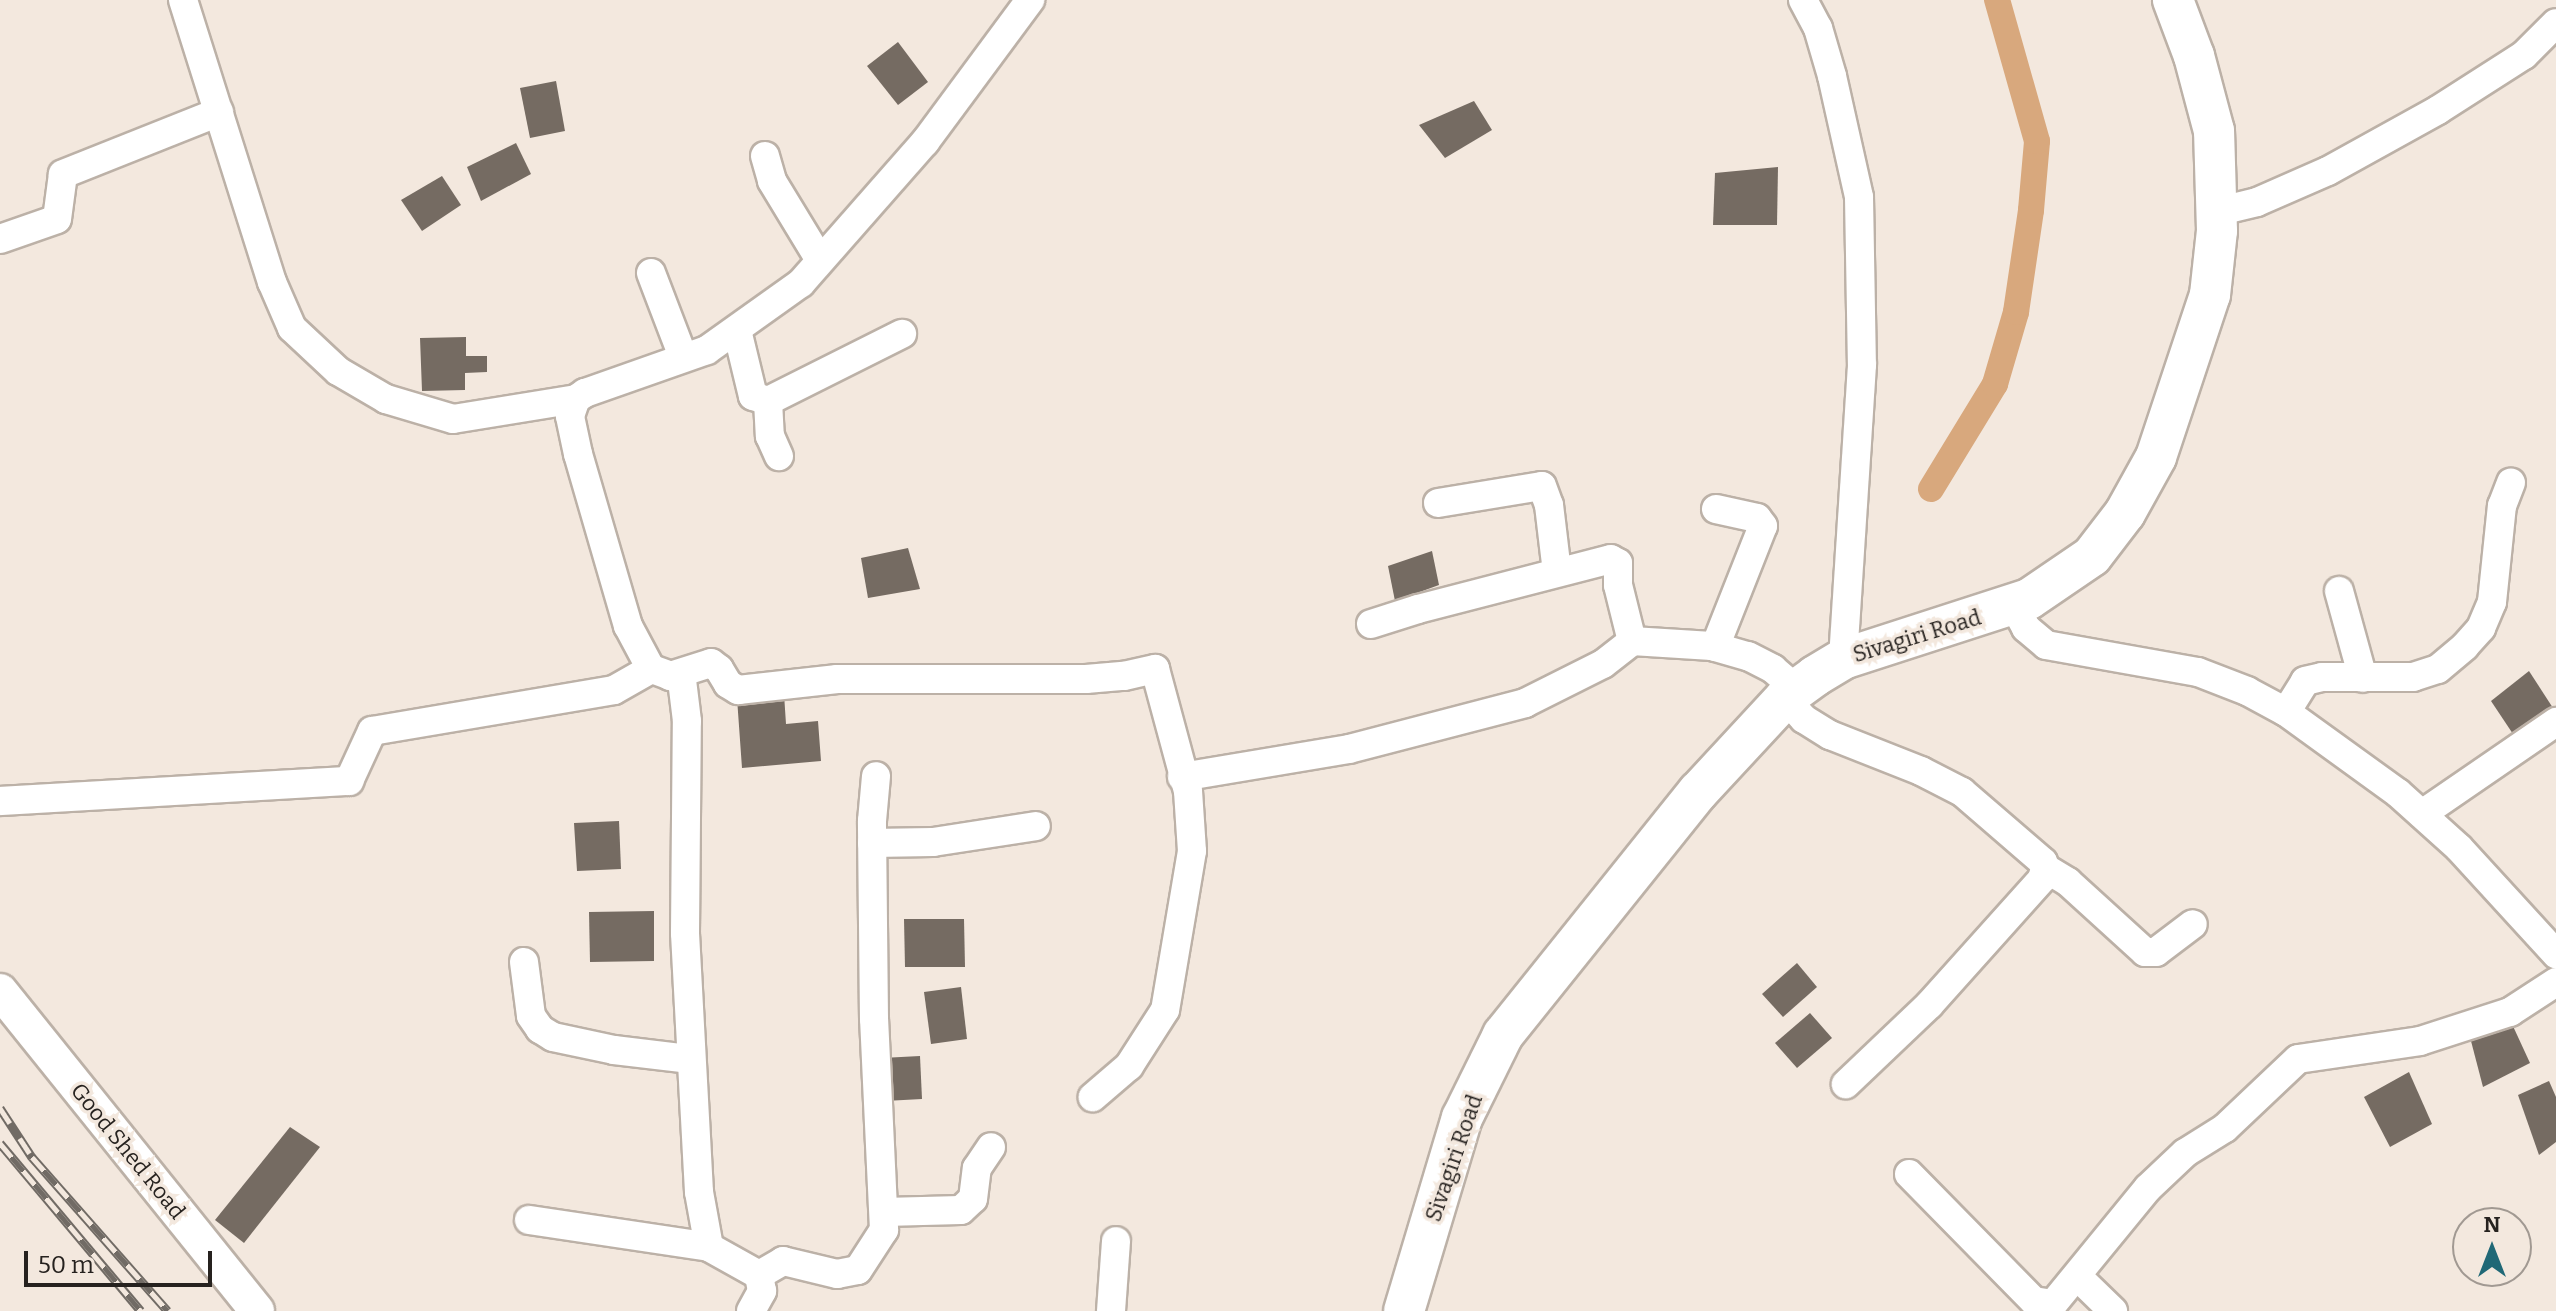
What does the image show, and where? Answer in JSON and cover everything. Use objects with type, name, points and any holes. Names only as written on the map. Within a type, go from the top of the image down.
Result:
[{"type":"main road","name":"Sivagiri Road","points":[[1404,1311],[1462,1118],[1503,1035],[1698,792],[1790,694],[1843,659],[2014,606],[2092,556],[2125,513],[2156,457],[2210,295],[2216,212],[2214,131],[2194,56],[2173,0]]},
{"type":"street","points":[[183,0],[272,282],[292,328],[338,371],[386,399],[453,419],[576,399],[707,350],[737,330],[801,283],[925,142],[1030,0]]},
{"type":"street","points":[[1803,0],[1818,28],[1832,76],[1859,197],[1862,365],[1843,659]]},
{"type":"street","points":[[2216,212],[2257,202],[2328,171],[2438,110],[2524,55],[2556,23]]},
{"type":"street","points":[[0,239],[57,219],[63,174],[219,112]]},
{"type":"street","points":[[765,156],[772,181],[820,260]]},
{"type":"street","points":[[651,273],[683,357]]},
{"type":"street","points":[[737,330],[753,396],[768,401],[902,334]]},
{"type":"street","points":[[576,399],[570,416],[578,454],[628,626],[660,672],[682,680],[687,721],[685,933],[690,1059],[699,1192],[709,1247]]},
{"type":"street","points":[[768,401],[770,436],[779,456]]},
{"type":"street","points":[[2286,712],[2305,681],[2322,677],[2413,677],[2438,669],[2481,628],[2492,602],[2502,506],[2511,483]]},
{"type":"street","points":[[1438,503],[1542,486],[1549,505],[1557,572]]},
{"type":"street","points":[[1715,647],[1763,526],[1757,518],[1716,509]]},
{"type":"street","points":[[1371,624],[1557,572],[1615,560],[1632,641]]},
{"type":"street","points":[[2339,591],[2363,678]]},
{"type":"street","points":[[2014,606],[2026,628],[2046,645],[2198,672],[2247,691],[2286,712],[2422,814],[2459,848],[2556,954]]},
{"type":"street","points":[[1182,777],[1349,749],[1525,703],[1603,664],[1632,641],[1715,647],[1761,663],[1790,694],[1804,719],[1830,735],[1921,771],[1962,792],[2043,862],[2045,868],[2042,879],[1929,1005],[1846,1084]]},
{"type":"street","points":[[0,801],[349,781],[372,731],[614,690],[660,672],[711,663],[728,684],[738,690],[837,679],[1086,679],[1124,676],[1155,669],[1192,813],[1192,851],[1165,1010],[1129,1066],[1093,1097]]},
{"type":"street","points":[[2422,814],[2556,722]]},
{"type":"street","points":[[759,1275],[783,1261],[837,1274],[858,1270],[884,1230],[876,1124],[872,843],[876,776]]},
{"type":"street","points":[[872,843],[933,842],[1036,826]]},
{"type":"street","points":[[2045,868],[2068,882],[2145,952],[2156,952],[2193,924]]},
{"type":"street","points":[[524,962],[531,1016],[540,1029],[553,1037],[614,1050],[690,1059]]},
{"type":"street","points":[[1909,1174],[2036,1303],[2053,1304],[2148,1188],[2185,1153],[2225,1128],[2298,1059],[2420,1041],[2510,1012],[2556,982]]},
{"type":"street","name":"Good Shed Road","points":[[0,991],[257,1311]]},
{"type":"street","points":[[884,1212],[961,1210],[971,1204],[977,1168],[991,1147]]},
{"type":"street","points":[[529,1220],[709,1247],[759,1275]]},
{"type":"street","points":[[1111,1311],[1116,1241]]},
{"type":"street","points":[[751,1311],[762,1291],[759,1275]]},
{"type":"street","points":[[2078,1277],[2085,1288],[2113,1311]]},
{"type":"building","points":[[898,42],[928,82],[898,105],[867,66]]},
{"type":"building","points":[[556,81],[565,131],[530,138],[520,88]]},
{"type":"building","points":[[1474,101],[1492,130],[1445,158],[1419,125]]},
{"type":"building","points":[[516,143],[531,174],[481,201],[467,167]]},
{"type":"building","points":[[1778,167],[1777,225],[1713,225],[1715,173]]},
{"type":"building","points":[[442,176],[461,205],[422,231],[401,200]]},
{"type":"building","points":[[466,337],[466,356],[487,356],[487,372],[465,373],[465,390],[422,391],[420,338]]},
{"type":"building","points":[[908,548],[920,589],[868,598],[861,558]]},
{"type":"building","points":[[1432,551],[1439,585],[1395,601],[1388,566]]},
{"type":"building","points":[[2529,671],[2553,708],[2513,734],[2491,701]]},
{"type":"building","points":[[784,694],[786,724],[818,721],[821,761],[742,768],[737,698]]},
{"type":"building","points":[[619,821],[621,869],[577,871],[574,823]]},
{"type":"building","points":[[654,911],[654,961],[590,962],[589,912]]},
{"type":"building","points":[[904,919],[964,919],[965,967],[905,967]]},
{"type":"building","points":[[1797,963],[1817,987],[1783,1017],[1762,994]]},
{"type":"building","points":[[961,987],[967,1039],[931,1044],[924,992]]},
{"type":"building","points":[[1810,1013],[1832,1038],[1797,1068],[1775,1043]]},
{"type":"building","points":[[2512,1024],[2530,1063],[2483,1087],[2471,1041]]},
{"type":"building","points":[[920,1056],[922,1099],[885,1101],[882,1058]]},
{"type":"building","points":[[2409,1072],[2432,1124],[2390,1147],[2364,1097]]},
{"type":"building","points":[[2549,1081],[2556,1097],[2556,1142],[2539,1155],[2518,1095]]},
{"type":"building","points":[[290,1127],[320,1147],[244,1243],[215,1220]]},
{"type":"waterway","points":[[1931,489],[1995,384],[2016,312],[2031,210],[2037,141],[1997,0]]},
{"type":"railway","points":[[0,1108],[32,1157],[168,1311]]},
{"type":"railway","points":[[0,1143],[141,1311]]}]
